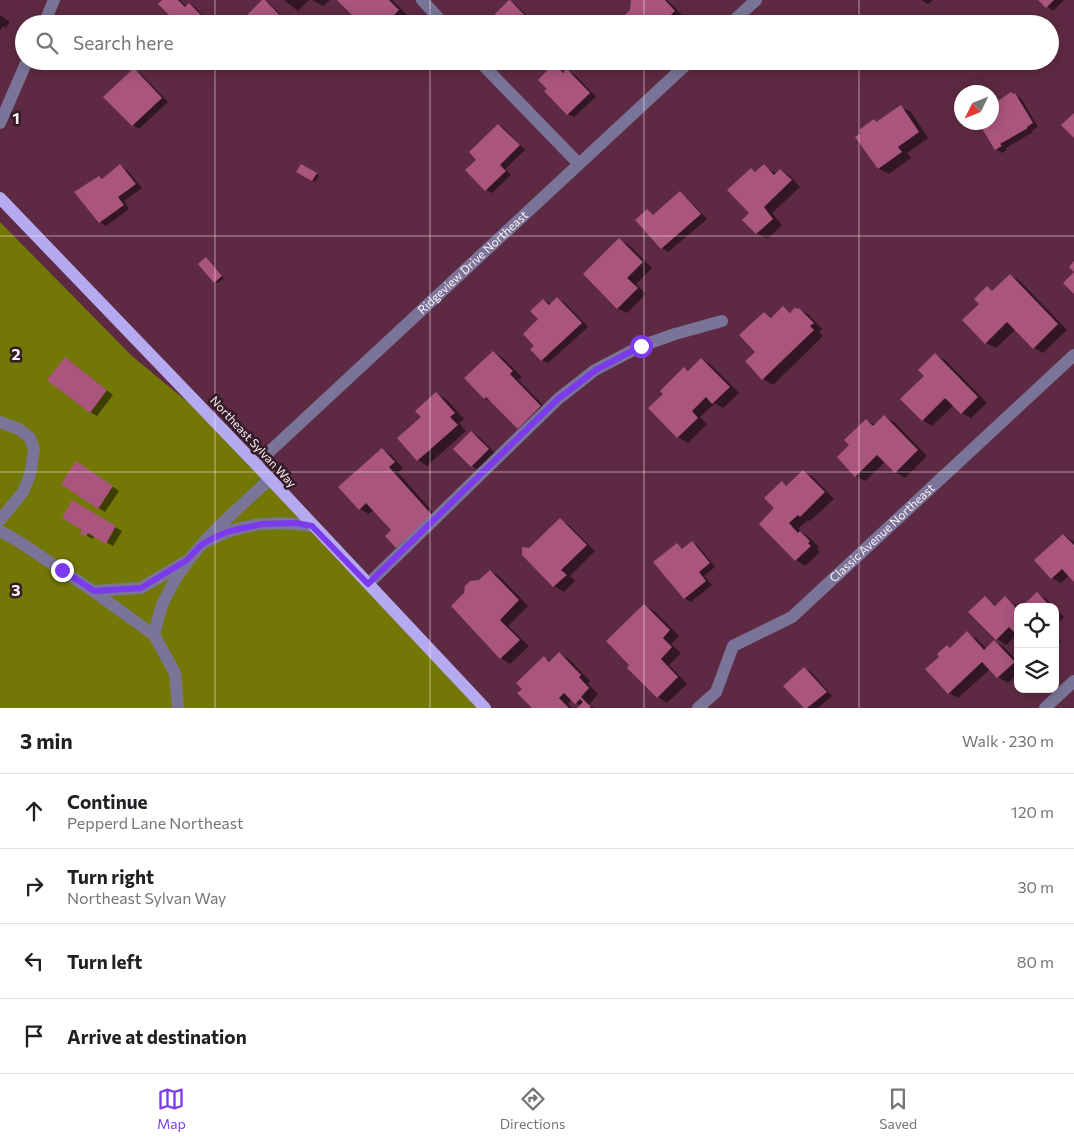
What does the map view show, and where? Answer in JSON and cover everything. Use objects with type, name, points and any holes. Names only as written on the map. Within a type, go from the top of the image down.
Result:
[{"type":"main road","name":"Northeast Sylvan Way","points":[[0,198],[256,464],[484,708]]},
{"type":"street","points":[[48,15],[54,0]]},
{"type":"street","points":[[422,0],[436,15]]},
{"type":"street","points":[[740,15],[756,0]]},
{"type":"street","points":[[0,123],[23,70]]},
{"type":"street","points":[[488,70],[579,164]]},
{"type":"street","name":"Ridgeview Drive Northeast","points":[[256,464],[680,70]]},
{"type":"street","points":[[368,584],[558,399],[596,370],[641,346],[722,320]]},
{"type":"street","name":"Classic Avenue Northeast","points":[[698,708],[716,692],[733,646],[792,617],[1074,355]]},
{"type":"street","points":[[0,422],[19,428],[30,438],[34,449],[30,475],[23,492],[0,520]]},
{"type":"street","points":[[154,634],[163,602],[187,560],[270,479]]},
{"type":"street","points":[[201,545],[230,531],[262,524],[296,523],[312,526]]},
{"type":"street","points":[[0,531],[94,591],[154,634],[176,673],[178,708]]},
{"type":"street","points":[[94,591],[141,588],[187,560]]},
{"type":"street","points":[[1045,708],[1074,681]]},
{"type":"shaded area","points":[[0,222],[132,356],[231,438],[482,708],[0,708]]},
{"type":"building","points":[[162,0],[178,0],[185,7],[189,3],[201,15],[169,15],[158,4]]},
{"type":"building","points":[[262,0],[265,0],[279,15],[247,15]]},
{"type":"building","points":[[337,0],[389,0],[399,10],[394,15],[352,15]]},
{"type":"building","points":[[510,0],[524,15],[494,15]]},
{"type":"building","points":[[631,0],[665,0],[675,11],[671,15],[625,15],[630,10]]},
{"type":"building","points":[[1038,0],[1054,0],[1046,8]]},
{"type":"building","points":[[132,70],[136,70],[162,98],[132,126],[103,97]]},
{"type":"building","points":[[547,70],[560,70],[563,73],[568,70],[590,93],[567,115],[544,91],[547,89],[538,80]]},
{"type":"building","points":[[1011,92],[1015,93],[1033,123],[1028,128],[1000,144],[1002,146],[995,150],[983,130],[999,130],[999,100]]},
{"type":"building","points":[[901,105],[919,132],[898,147],[902,152],[878,169],[855,137],[861,133],[859,130],[874,119],[876,122]]},
{"type":"building","points":[[1074,113],[1074,138],[1061,125]]},
{"type":"building","points":[[498,124],[520,145],[500,165],[506,171],[485,191],[465,170],[476,160],[469,152]]},
{"type":"building","points":[[120,164],[136,184],[118,197],[124,205],[99,223],[74,192],[99,176],[102,179]]},
{"type":"building","points":[[301,164],[317,173],[312,181],[296,172]]},
{"type":"building","points":[[764,164],[774,175],[780,169],[792,180],[764,207],[773,219],[756,234],[742,220],[749,213],[727,190],[751,168],[755,172]]},
{"type":"building","points":[[680,191],[701,214],[661,249],[635,220],[647,209],[653,215]]},
{"type":"building","points":[[619,238],[643,262],[627,278],[638,288],[617,309],[583,274]]},
{"type":"building","points":[[206,257],[222,276],[214,283],[198,264]]},
{"type":"building","points":[[1074,261],[1074,272],[1069,267]]},
{"type":"building","points":[[1074,272],[1074,294],[1063,283]]},
{"type":"building","points":[[1010,274],[1058,324],[1033,349],[1007,322],[985,344],[962,320],[979,304],[974,299],[987,286],[992,291]]},
{"type":"building","points":[[557,297],[582,323],[541,361],[530,349],[534,346],[523,334],[538,319],[530,311],[543,299],[549,305]]},
{"type":"building","points":[[783,306],[790,313],[795,307],[799,308],[814,323],[810,326],[814,330],[762,380],[745,361],[755,352],[739,335],[764,312],[771,318]]},
{"type":"building","points":[[493,351],[513,371],[510,374],[541,406],[518,429],[486,397],[484,399],[464,378]]},
{"type":"building","points":[[935,353],[978,397],[961,414],[945,398],[922,421],[900,399],[924,376],[918,370]]},
{"type":"building","points":[[65,357],[107,390],[90,413],[47,380]]},
{"type":"building","points":[[701,358],[730,387],[712,404],[706,397],[692,411],[698,418],[677,438],[648,408],[663,394],[660,391],[684,367],[688,371]]},
{"type":"building","points":[[436,392],[455,413],[450,417],[458,425],[417,461],[397,438],[421,417],[415,411]]},
{"type":"building","points":[[884,415],[918,450],[895,473],[877,455],[855,477],[837,457],[849,445],[844,440],[866,419],[873,426]]},
{"type":"building","points":[[471,431],[489,449],[471,467],[453,449]]},
{"type":"building","points":[[382,448],[395,462],[389,467],[432,515],[396,548],[385,536],[391,530],[366,503],[359,510],[338,487]]},
{"type":"building","points":[[76,461],[113,486],[98,509],[61,484]]},
{"type":"building","points":[[803,470],[825,492],[800,517],[798,515],[789,523],[798,533],[800,531],[810,541],[808,543],[811,546],[795,561],[759,524],[774,508],[764,498],[782,481],[786,486]]},
{"type":"building","points":[[72,500],[116,526],[106,544],[88,533],[86,537],[80,533],[82,530],[62,518]]},
{"type":"building","points":[[560,518],[587,545],[561,570],[567,575],[553,587],[522,555],[522,547],[529,548]]},
{"type":"building","points":[[1063,534],[1074,545],[1074,582],[1062,569],[1051,579],[1034,560]]},
{"type":"building","points":[[692,541],[710,563],[699,572],[706,581],[684,599],[653,562],[677,543],[682,549]]},
{"type":"building","points":[[490,570],[519,600],[500,620],[520,640],[500,659],[451,606],[464,593],[465,586],[470,581],[479,580]]},
{"type":"building","points":[[1037,592],[1047,603],[1025,603]]},
{"type":"building","points":[[985,596],[995,606],[1005,596],[1014,606],[1014,632],[1009,627],[996,640],[968,612]]},
{"type":"building","points":[[644,604],[670,630],[663,638],[672,647],[661,659],[678,677],[657,698],[627,668],[629,665],[606,641]]},
{"type":"building","points":[[967,631],[984,650],[994,640],[1014,663],[997,678],[982,662],[948,694],[925,669],[939,657],[937,654],[947,645],[950,648]]},
{"type":"building","points":[[559,652],[581,675],[579,677],[589,688],[581,697],[591,707],[577,708],[583,702],[580,699],[575,704],[564,693],[559,698],[569,708],[532,708],[517,693],[522,689],[516,683],[544,656],[549,662]]},
{"type":"building","points":[[804,667],[827,692],[807,708],[804,708],[783,686]]},
{"type":"route","points":[[62,570],[94,591],[141,588],[187,560],[201,545],[215,537],[230,531],[262,524],[296,523],[312,526],[368,584],[558,399],[596,370],[641,346]]}]
